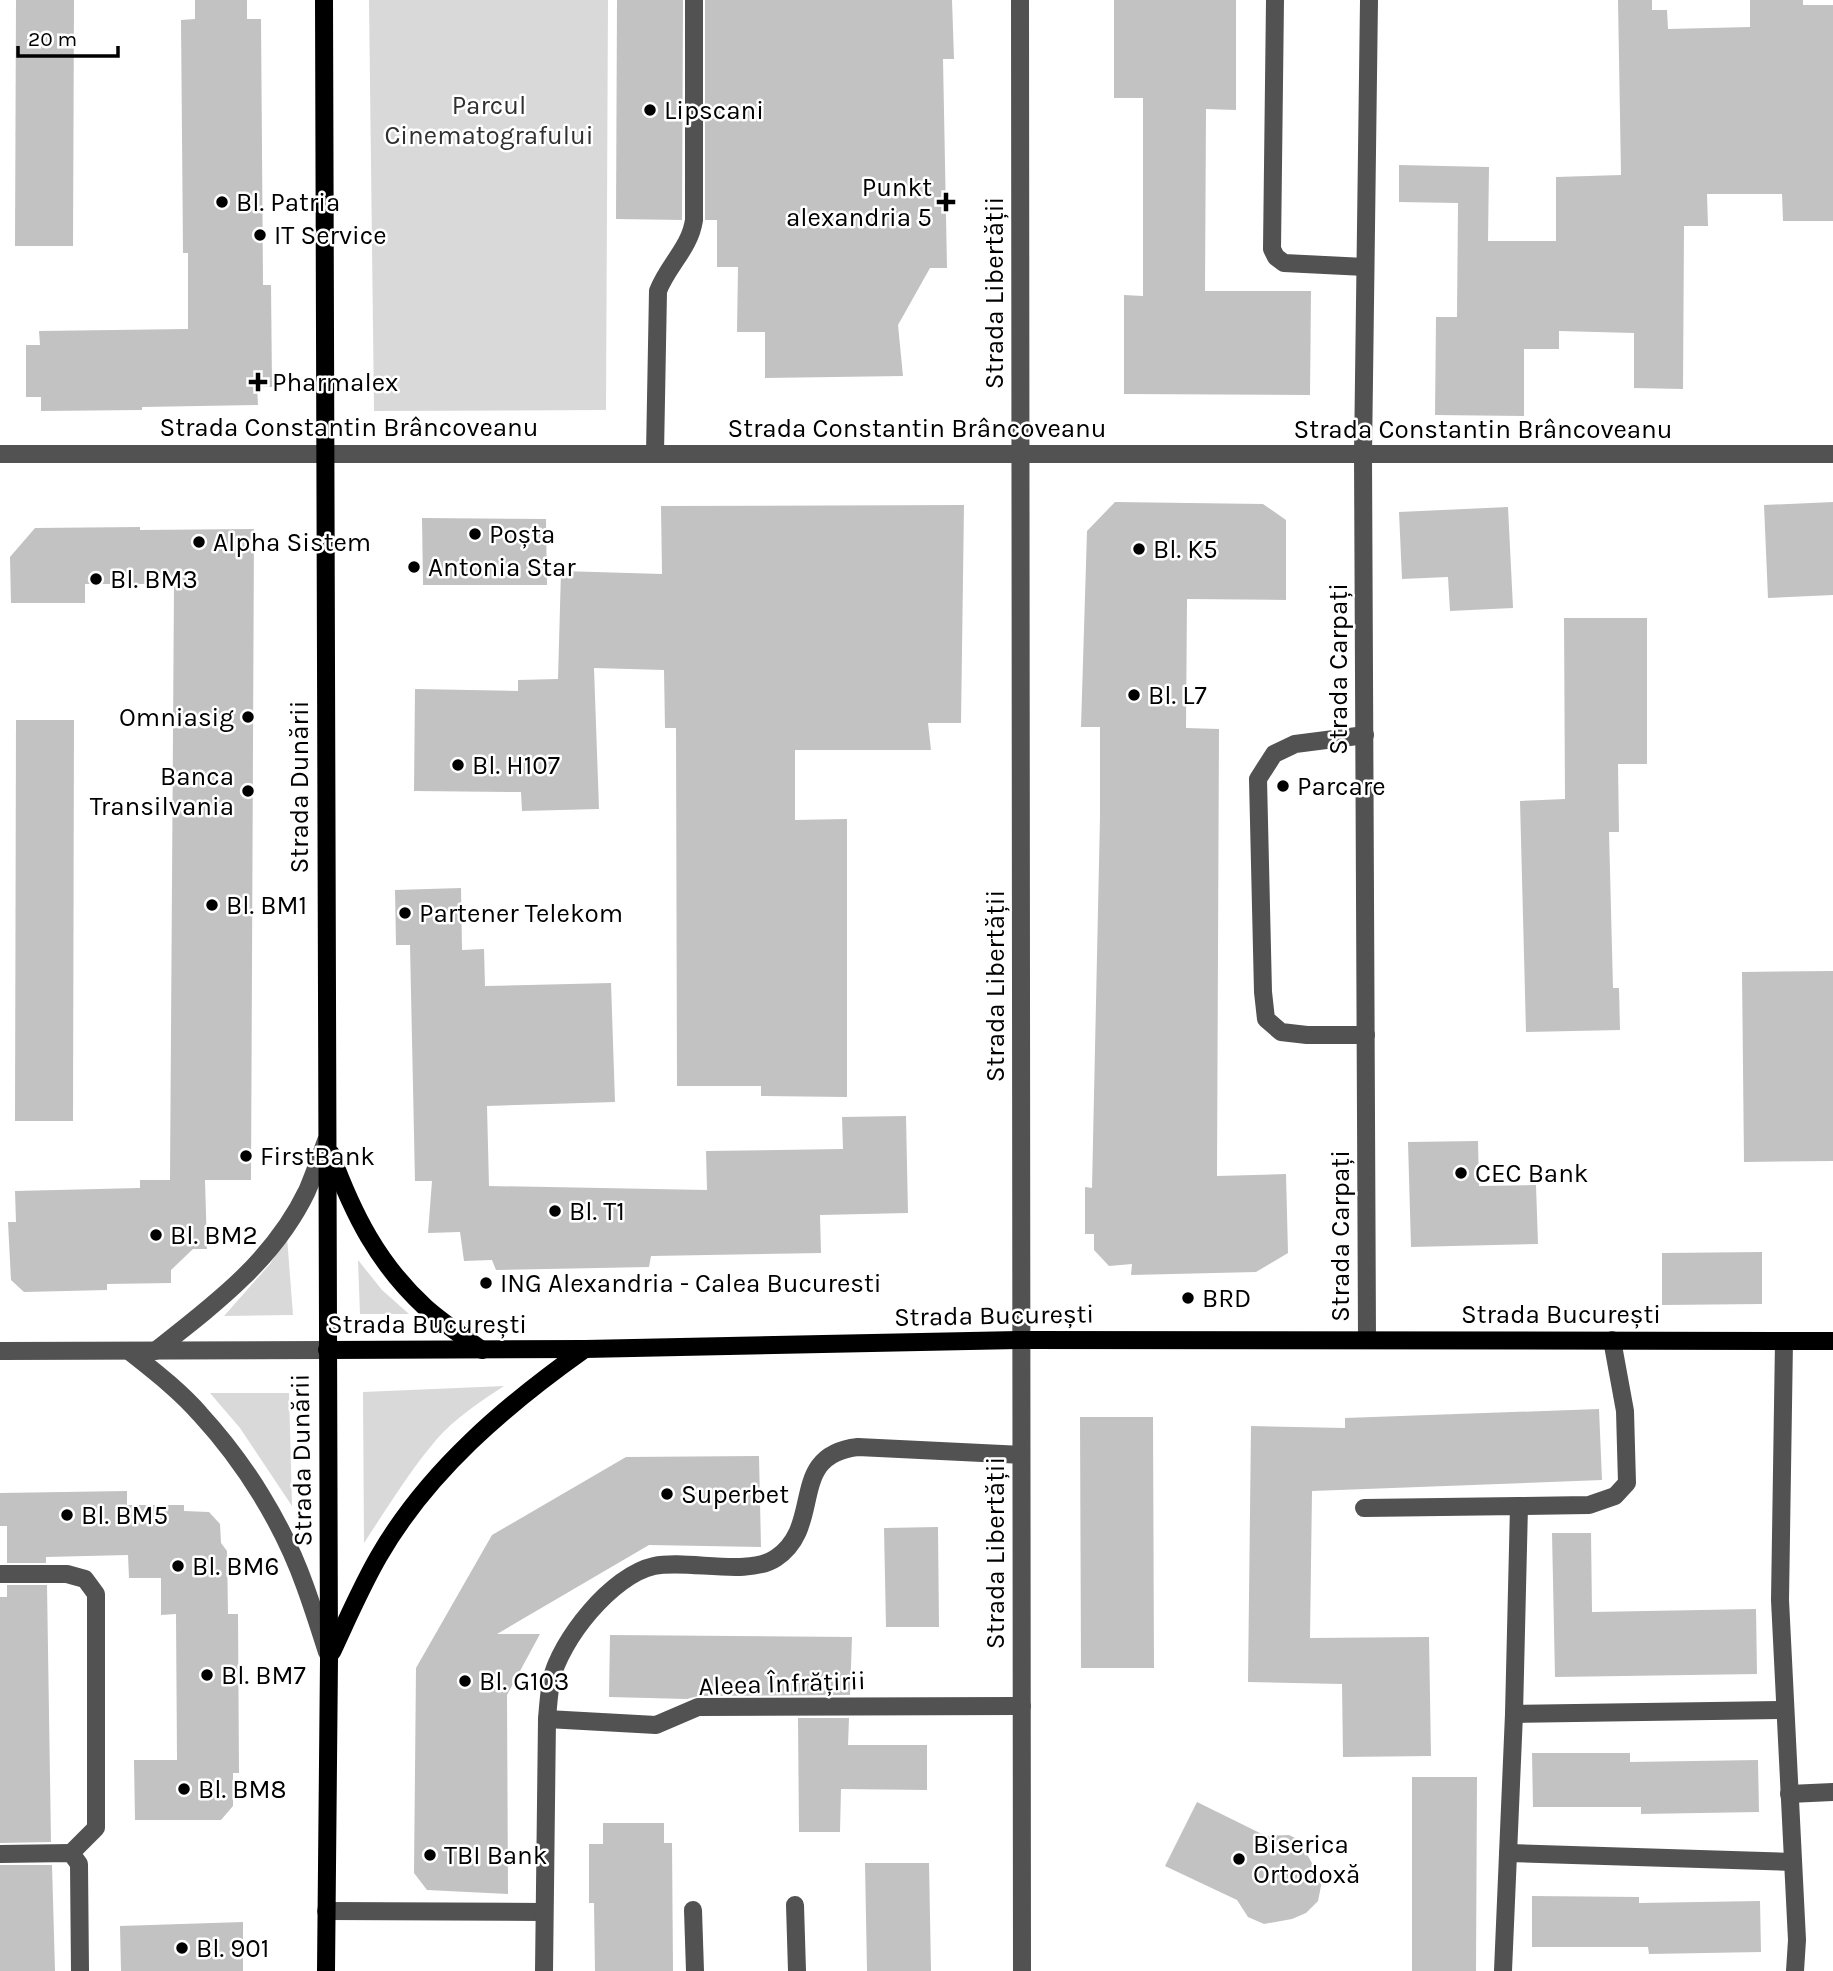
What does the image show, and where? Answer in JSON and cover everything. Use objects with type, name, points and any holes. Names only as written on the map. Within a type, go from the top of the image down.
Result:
[{"type":"main road","name":"Strada Dunării","points":[[324,0],[329,1659],[326,1971]]},
{"type":"main road","points":[[326,1141],[348,1199],[370,1242],[397,1278],[428,1309],[482,1350]]},
{"type":"main road","name":"Strada București","points":[[327,1350],[585,1349],[1021,1340],[1367,1338],[1833,1341]]},
{"type":"main road","points":[[329,1659],[379,1555],[429,1485],[459,1452],[493,1421],[585,1349]]},
{"type":"street","points":[[655,453],[658,290],[664,275],[685,246],[694,220],[694,0]]},
{"type":"street","name":"Strada Libertății","points":[[1020,0],[1022,1971]]},
{"type":"street","points":[[1275,0],[1272,248],[1276,257],[1284,263],[1366,267]]},
{"type":"street","name":"Strada Carpați","points":[[1367,1338],[1363,455],[1369,0]]},
{"type":"street","name":"Strada Constantin Brâncoveanu","points":[[0,454],[1833,454]]},
{"type":"street","points":[[1365,736],[1295,744],[1274,754],[1258,779],[1262,992],[1266,1019],[1280,1032],[1366,1035]]},
{"type":"street","points":[[155,1351],[216,1303],[267,1254],[307,1191],[326,1141]]},
{"type":"street","points":[[1364,1508],[1589,1505],[1615,1496],[1627,1483],[1625,1411],[1612,1340]]},
{"type":"street","points":[[1784,1341],[1780,1600],[1797,1940],[1795,1971]]},
{"type":"street","name":"Strada București","points":[[0,1351],[327,1350]]},
{"type":"street","name":"Strada Dunării","points":[[129,1351],[171,1385],[200,1414],[246,1472],[280,1530],[305,1584],[329,1659]]},
{"type":"street","points":[[544,1971],[547,1719],[551,1680],[561,1654],[576,1628],[598,1603],[622,1582],[654,1566],[759,1565],[775,1559],[792,1544],[801,1526],[813,1477],[824,1459],[841,1449],[858,1447],[1021,1455]]},
{"type":"street","points":[[1503,1971],[1514,1714],[1519,1506]]},
{"type":"street","points":[[0,1574],[67,1574],[85,1579],[96,1594],[96,1828],[71,1853],[0,1854]]},
{"type":"street","name":"Aleea Înfrățirii","points":[[547,1719],[656,1725],[698,1707],[1022,1706]]},
{"type":"street","points":[[1514,1714],[1785,1710]]},
{"type":"street","points":[[1789,1794],[1833,1792]]},
{"type":"street","points":[[71,1853],[79,1864],[80,1971]]},
{"type":"street","points":[[1508,1853],[1793,1862]]},
{"type":"street","points":[[795,1905],[797,1971]]},
{"type":"street","points":[[693,1910],[695,1971]]},
{"type":"street","points":[[326,1911],[544,1912]]},
{"type":"green space","name":"Parcul Cinematografului","points":[[369,0],[608,0],[606,410],[374,411]]},
{"type":"green space","points":[[287,1237],[293,1315],[224,1316],[270,1264]]},
{"type":"green space","points":[[358,1260],[382,1290],[409,1314],[360,1314]]},
{"type":"green space","points":[[504,1386],[443,1432],[407,1477],[364,1543],[363,1392]]},
{"type":"green space","points":[[210,1393],[289,1393],[292,1506],[240,1428]]},
{"type":"building","points":[[16,0],[74,0],[73,246],[15,246]]},
{"type":"building","name":"Bl. Patria","points":[[195,0],[247,0],[247,19],[261,19],[263,285],[271,285],[272,387],[257,387],[258,405],[41,411],[41,397],[26,397],[26,345],[40,345],[39,331],[188,329],[188,253],[183,253],[181,20],[195,19]]},
{"type":"building","name":"Lipscani","points":[[617,0],[683,0],[682,220],[616,219]]},
{"type":"building","points":[[705,0],[952,0],[954,59],[943,59],[947,268],[930,268],[898,325],[903,376],[765,378],[765,332],[737,332],[738,267],[717,267],[717,220],[705,220]]},
{"type":"building","points":[[1114,0],[1236,0],[1236,110],[1206,109],[1205,291],[1311,291],[1310,395],[1124,394],[1124,295],[1143,296],[1143,98],[1114,98]]},
{"type":"building","points":[[1618,0],[1652,0],[1652,10],[1667,10],[1668,29],[1750,27],[1750,0],[1803,0],[1803,5],[1833,5],[1833,221],[1783,221],[1782,194],[1707,194],[1708,226],[1684,226],[1683,389],[1634,388],[1634,333],[1559,331],[1559,349],[1524,349],[1524,416],[1435,415],[1436,317],[1457,317],[1458,203],[1399,202],[1399,165],[1489,167],[1488,241],[1556,241],[1556,177],[1621,175]]},
{"type":"building","points":[[1115,502],[1263,504],[1286,520],[1286,600],[1187,599],[1186,728],[1219,729],[1217,1176],[1286,1174],[1288,1253],[1256,1272],[1131,1275],[1132,1264],[1109,1266],[1094,1250],[1094,1234],[1085,1234],[1085,1187],[1092,1188],[1100,817],[1100,727],[1081,727],[1087,531]]},
{"type":"building","points":[[1833,502],[1833,595],[1768,598],[1764,505]]},
{"type":"building","points":[[964,505],[961,723],[928,723],[931,750],[795,750],[795,820],[847,819],[847,1097],[761,1096],[761,1086],[677,1086],[676,728],[665,728],[664,670],[594,668],[599,809],[522,811],[521,792],[414,791],[415,689],[518,691],[518,680],[558,679],[561,571],[662,574],[661,506]]},
{"type":"building","points":[[1508,507],[1513,608],[1450,611],[1448,577],[1402,579],[1399,512]]},
{"type":"building","points":[[422,518],[546,519],[547,585],[423,585]]},
{"type":"building","points":[[140,527],[140,530],[254,529],[251,1180],[205,1180],[207,1249],[193,1249],[171,1270],[171,1283],[107,1284],[107,1290],[24,1292],[11,1280],[8,1222],[16,1222],[15,1191],[140,1188],[140,1180],[170,1180],[174,584],[85,584],[85,603],[11,603],[10,557],[35,528]]},
{"type":"building","points":[[1564,618],[1647,618],[1647,764],[1618,764],[1619,832],[1609,832],[1613,988],[1619,988],[1620,1030],[1526,1032],[1520,801],[1565,799]]},
{"type":"building","points":[[16,720],[74,720],[73,1121],[15,1121]]},
{"type":"building","points":[[461,888],[462,950],[484,949],[485,986],[611,983],[615,1102],[487,1106],[489,1186],[707,1190],[706,1151],[843,1149],[842,1117],[906,1116],[908,1213],[820,1215],[821,1253],[651,1256],[649,1267],[496,1270],[492,1260],[464,1261],[460,1232],[428,1233],[432,1181],[415,1181],[410,945],[396,945],[395,890]]},
{"type":"building","points":[[1833,971],[1833,1161],[1744,1162],[1742,972]]},
{"type":"building","points":[[1478,1141],[1479,1186],[1536,1185],[1538,1244],[1411,1247],[1408,1142]]},
{"type":"building","points":[[1762,1252],[1762,1304],[1662,1305],[1662,1253]]},
{"type":"building","points":[[1599,1409],[1602,1480],[1312,1491],[1310,1638],[1429,1637],[1431,1756],[1343,1757],[1342,1684],[1248,1682],[1251,1426],[1345,1428],[1345,1418]]},
{"type":"building","points":[[1080,1417],[1153,1417],[1154,1668],[1081,1668]]},
{"type":"building","name":"Bl. G103","points":[[759,1456],[761,1547],[649,1545],[497,1634],[540,1634],[507,1695],[508,1894],[427,1890],[414,1873],[416,1668],[492,1535],[626,1457]]},
{"type":"building","points":[[127,1491],[127,1505],[184,1505],[184,1511],[209,1512],[220,1524],[221,1543],[227,1551],[228,1614],[238,1614],[239,1773],[233,1773],[233,1806],[221,1820],[135,1820],[134,1760],[177,1760],[176,1614],[161,1615],[161,1578],[129,1578],[128,1555],[46,1557],[46,1563],[7,1563],[7,1526],[0,1526],[0,1493]]},
{"type":"building","points":[[938,1527],[939,1627],[886,1627],[884,1528]]},
{"type":"building","points":[[1552,1533],[1591,1533],[1592,1612],[1756,1609],[1757,1674],[1555,1677]]},
{"type":"building","points":[[7,1585],[47,1585],[51,1842],[0,1843],[0,1597],[7,1597]]},
{"type":"building","points":[[610,1635],[852,1637],[850,1695],[698,1696],[687,1699],[609,1697]]},
{"type":"building","points":[[798,1718],[849,1718],[848,1745],[927,1745],[927,1790],[841,1789],[840,1832],[799,1832]]},
{"type":"building","points":[[1532,1753],[1630,1753],[1630,1762],[1758,1760],[1759,1812],[1641,1814],[1641,1807],[1533,1807]]},
{"type":"building","points":[[1412,1777],[1477,1777],[1476,1971],[1412,1971]]},
{"type":"building","name":"Biserica Ortodoxă","points":[[1197,1802],[1266,1836],[1289,1835],[1299,1840],[1322,1881],[1318,1901],[1306,1913],[1292,1919],[1264,1924],[1248,1917],[1237,1900],[1165,1866]]},
{"type":"building","points":[[603,1823],[664,1823],[664,1843],[672,1843],[673,1971],[595,1971],[594,1903],[589,1903],[589,1844],[603,1844]]},
{"type":"building","points":[[865,1863],[929,1863],[931,1971],[867,1971]]},
{"type":"building","points":[[0,1865],[52,1865],[55,1971],[0,1971]]},
{"type":"building","points":[[1532,1896],[1639,1897],[1639,1903],[1760,1901],[1761,1952],[1649,1954],[1648,1947],[1532,1947]]},
{"type":"building","name":"Bl. 901","points":[[243,1922],[243,1971],[121,1971],[120,1926]]},
{"type":"place","name":"Lipscani","points":[[650,110]]},
{"type":"place","name":"Bl. Patria","points":[[222,202]]},
{"type":"place","name":"Punkt alexandria 5","points":[[946,202]]},
{"type":"place","name":"IT Service","points":[[260,235]]},
{"type":"place","name":"Pharmalex","points":[[258,382]]},
{"type":"place","name":"Poșta","points":[[475,534]]},
{"type":"place","name":"Alpha Sistem","points":[[199,542]]},
{"type":"place","name":"Bl. K5","points":[[1139,549]]},
{"type":"place","name":"Antonia Star","points":[[414,567]]},
{"type":"place","name":"Bl. BM3","points":[[96,579]]},
{"type":"place","name":"Bl. L7","points":[[1134,695]]},
{"type":"place","name":"Omniasig","points":[[248,717]]},
{"type":"place","name":"Bl. H107","points":[[458,765]]},
{"type":"place","name":"Parcare","points":[[1283,786]]},
{"type":"place","name":"Banca Transilvania","points":[[248,791]]},
{"type":"place","name":"Bl. BM1","points":[[212,905]]},
{"type":"place","name":"Partener Telekom","points":[[405,913]]},
{"type":"place","name":"FirstBank","points":[[246,1156]]},
{"type":"place","name":"CEC Bank","points":[[1461,1173]]},
{"type":"place","name":"Bl. T1","points":[[555,1211]]},
{"type":"place","name":"Bl. BM2","points":[[156,1235]]},
{"type":"place","name":"ING Alexandria - Calea Bucuresti","points":[[486,1283]]},
{"type":"place","name":"BRD","points":[[1188,1298]]},
{"type":"place","name":"Superbet","points":[[667,1494]]},
{"type":"place","name":"Bl. BM5","points":[[67,1515]]},
{"type":"place","name":"Bl. BM6","points":[[178,1566]]},
{"type":"place","name":"Bl. BM7","points":[[207,1675]]},
{"type":"place","name":"Bl. G103","points":[[465,1681]]},
{"type":"place","name":"Bl. BM8","points":[[184,1789]]},
{"type":"place","name":"TBI Bank","points":[[430,1855]]},
{"type":"place","name":"Biserica Ortodoxă","points":[[1239,1859]]},
{"type":"place","name":"Bl. 901","points":[[182,1948]]}]
